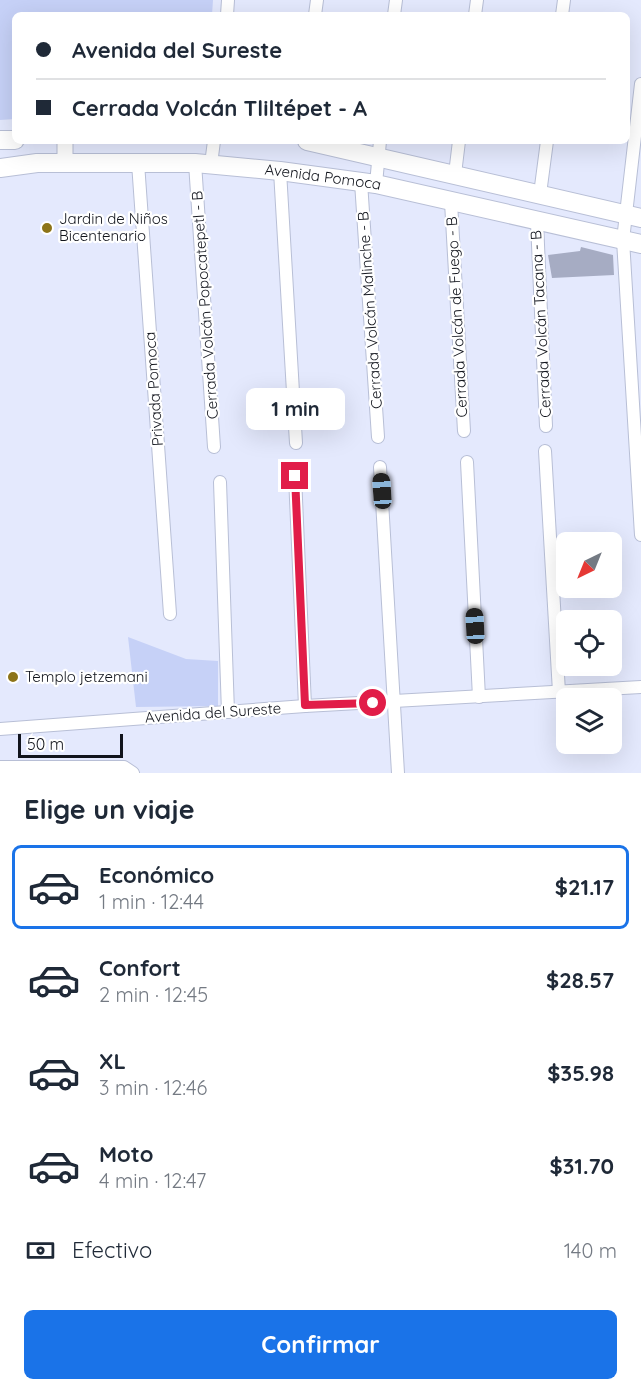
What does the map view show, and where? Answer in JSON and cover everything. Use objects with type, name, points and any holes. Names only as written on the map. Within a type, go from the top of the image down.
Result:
[{"type":"main road","name":"Avenida Pomoca","points":[[334,144],[380,149],[455,174],[633,216]]},
{"type":"main road","name":"Avenida Pomoca","points":[[0,168],[65,163],[138,163],[203,164],[280,171],[368,183],[641,244]]},
{"type":"street","points":[[641,84],[633,216],[623,240],[641,535]]},
{"type":"street","points":[[65,144],[65,163]]},
{"type":"street","name":"Cerrada Volcán Popocatepetl - B","points":[[213,144],[203,164],[214,447]]},
{"type":"street","points":[[455,174],[459,144]]},
{"type":"street","points":[[540,194],[547,144]]},
{"type":"street","name":"Cerrada Volcán Malinche - B","points":[[378,437],[368,183],[380,149]]},
{"type":"street","name":"Privada Pomoca","points":[[138,163],[170,614]]},
{"type":"street","points":[[280,171],[296,443]]},
{"type":"street","name":"Cerrada Volcán de Fuego - B","points":[[451,202],[464,431]]},
{"type":"street","name":"Cerrada Volcán Tacana - B","points":[[537,222],[546,426]]},
{"type":"street","points":[[545,452],[559,688]]},
{"type":"street","points":[[467,462],[479,697]]},
{"type":"street","points":[[380,467],[398,773]]},
{"type":"street","points":[[295,476],[305,705]]},
{"type":"street","points":[[220,482],[228,712]]},
{"type":"street","name":"Avenida del Sureste","points":[[622,688],[641,687]]},
{"type":"street","name":"Avenida del Sureste","points":[[0,729],[305,705],[556,692]]},
{"type":"street","points":[[0,767],[123,767],[133,773]]},
{"type":"shaded area","points":[[0,0],[213,0],[212,12],[12,12],[12,119],[0,120]]},
{"type":"shaded area","points":[[128,637],[186,659],[218,661],[218,706],[136,707]]},
{"type":"building","points":[[581,247],[613,255],[614,275],[552,278],[548,255],[580,251]]},
{"type":"place","name":"Jardin de Niños Bicentenario","points":[[47,228]]},
{"type":"place","name":"Templo jetzemani","points":[[13,677]]},
{"type":"route","points":[[295,476],[305,705],[373,703]]}]
